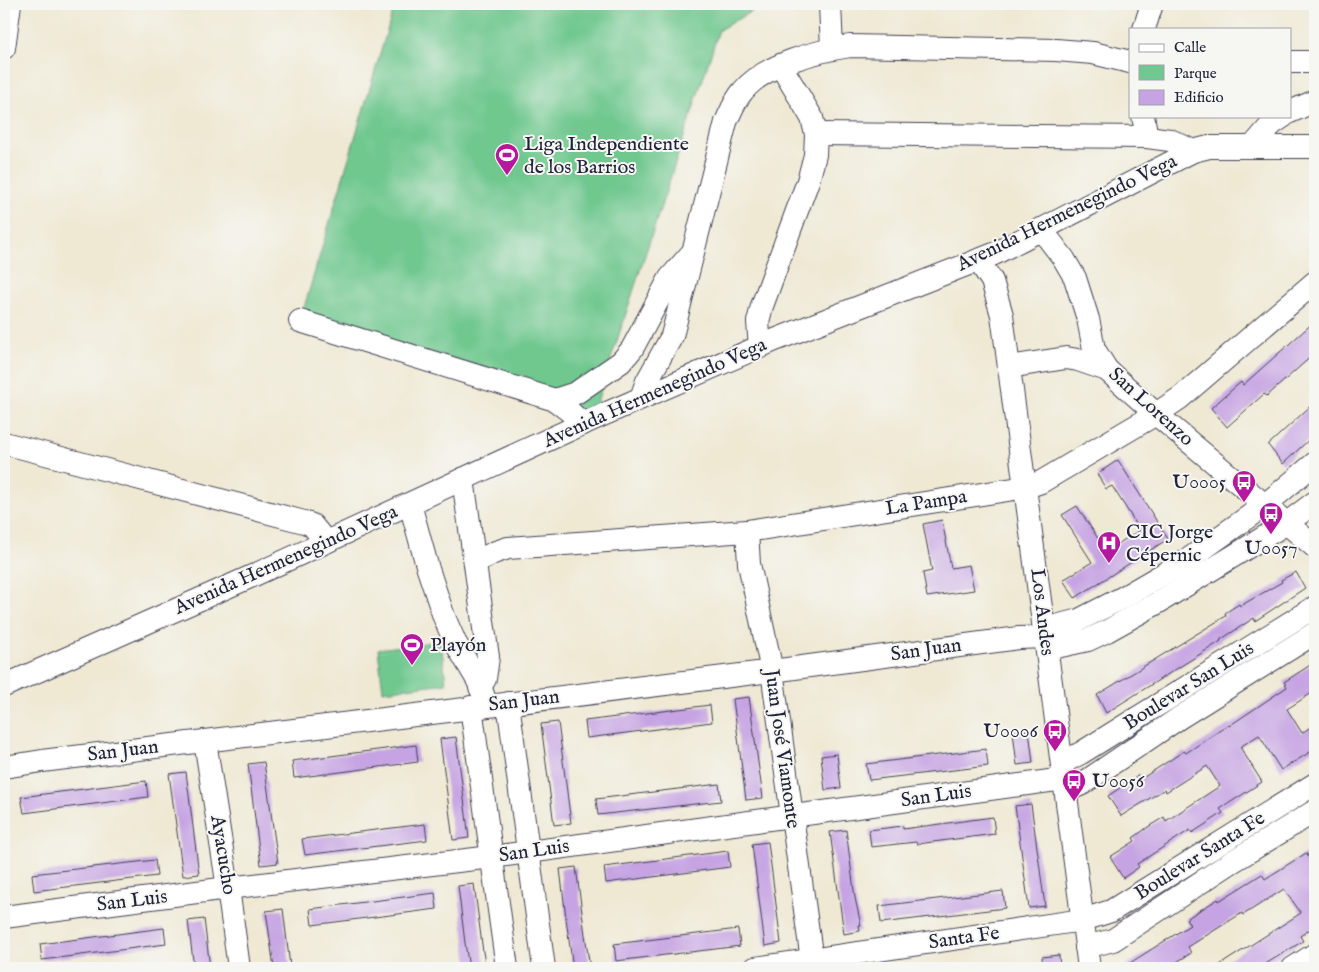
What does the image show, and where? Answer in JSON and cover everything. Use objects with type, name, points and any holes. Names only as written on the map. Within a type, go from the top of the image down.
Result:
[{"type":"street","points":[[4,48],[10,4]]},
{"type":"street","points":[[830,4],[832,49]]},
{"type":"street","points":[[1144,28],[1152,4]]},
{"type":"street","points":[[641,398],[647,382],[672,336],[726,122],[742,91],[755,79],[781,66],[824,50],[871,46],[1056,50],[1093,53],[1129,62]]},
{"type":"street","points":[[1292,62],[1315,62]]},
{"type":"street","points":[[760,347],[758,322],[762,306],[808,181],[815,155],[816,134],[812,118],[781,66]]},
{"type":"street","points":[[1292,111],[1315,101]]},
{"type":"street","points":[[1252,147],[1272,124],[1281,118]]},
{"type":"street","points":[[816,134],[1145,127],[1192,151]]},
{"type":"street","name":"Avenida Hermenegindo Vega","points":[[4,686],[641,398],[760,347],[994,254],[1192,151],[1209,147],[1315,147]]},
{"type":"street","name":"San Lorenzo","points":[[1041,229],[1064,259],[1075,278],[1088,320],[1094,349],[1106,370],[1315,546]]},
{"type":"street","points":[[555,400],[576,393],[621,362],[632,349],[670,278],[694,250]]},
{"type":"street","name":"Los Andes","points":[[978,260],[992,281],[1002,315],[1088,958]]},
{"type":"street","name":"La Pampa","points":[[476,563],[493,553],[508,548],[747,531],[1026,487],[1041,482],[1180,398],[1315,282]]},
{"type":"street","points":[[300,321],[555,400],[582,424]]},
{"type":"street","points":[[1009,367],[1066,358],[1078,360],[1106,370]]},
{"type":"street","points":[[4,443],[304,522],[312,525],[326,542]]},
{"type":"street","points":[[1046,638],[1122,598],[1186,561],[1265,505],[1315,463]]},
{"type":"street","points":[[463,479],[488,657],[485,679],[492,858],[507,968]]},
{"type":"street","points":[[1046,638],[1088,640],[1107,631],[1159,602],[1287,523],[1315,502]]},
{"type":"street","points":[[410,504],[444,617],[455,642],[471,667],[487,701],[528,852],[544,968]]},
{"type":"street","name":"Juan José Viamonte","points":[[747,531],[749,564],[772,671],[812,965]]},
{"type":"street","name":"Boulevar San Luis","points":[[1315,607],[1081,753],[1064,777],[1082,784],[1179,718],[1315,632]]},
{"type":"street","name":"San Juan","points":[[4,767],[487,701],[772,671],[1019,638],[1046,638]]},
{"type":"street","name":"Ayacucho","points":[[205,741],[228,888],[238,968]]},
{"type":"street","name":"San Luis","points":[[4,917],[228,888],[492,858],[1064,777]]},
{"type":"street","name":"Boulevar Santa Fe","points":[[1083,920],[1111,911],[1315,784]]},
{"type":"street","name":"Boulevar Santa Fe","points":[[1088,958],[1230,863],[1315,811]]},
{"type":"street","name":"Santa Fe","points":[[755,968],[812,965],[1083,920]]},
{"type":"street","points":[[1293,968],[1315,954]]},
{"type":"green space","name":"Liga Independiente de los Barrios","points":[[395,4],[764,4],[719,30],[591,420],[568,410],[300,321]]},
{"type":"green space","name":"Playón","points":[[441,641],[446,683],[383,691],[378,649]]},
{"type":"building","points":[[1315,321],[1315,353],[1267,396],[1264,394],[1227,427],[1211,408],[1241,382],[1243,385]]},
{"type":"building","points":[[1315,402],[1315,434],[1283,464],[1268,445]]},
{"type":"building","points":[[1118,460],[1168,539],[1075,598],[1063,580],[1092,562],[1062,515],[1077,506],[1106,551],[1140,530],[1112,486],[1106,489],[1097,474]]},
{"type":"building","points":[[942,520],[951,568],[969,565],[974,590],[927,597],[923,573],[932,571],[923,524]]},
{"type":"building","points":[[1296,572],[1305,588],[1255,621],[1254,618],[1221,641],[1106,713],[1097,695],[1226,616],[1225,613],[1239,604],[1240,606]]},
{"type":"building","points":[[1315,662],[1315,691],[1287,709],[1302,733],[1315,724],[1315,749],[1281,770],[1259,735],[1240,747],[1262,782],[1220,809],[1223,813],[1192,833],[1190,830],[1137,864],[1139,867],[1123,878],[1110,857],[1135,841],[1133,838],[1148,827],[1164,817],[1166,821],[1220,786],[1207,766],[1166,792],[1165,789],[1121,816],[1108,796],[1139,775],[1141,779],[1184,751],[1186,753],[1229,726],[1287,687],[1284,682]]},
{"type":"building","points":[[749,697],[763,798],[746,800],[733,699]]},
{"type":"building","points":[[710,705],[712,722],[587,738],[585,721]]},
{"type":"building","points":[[558,722],[571,823],[554,825],[541,724]]},
{"type":"building","points":[[1029,730],[1033,763],[1017,765],[1013,732]]},
{"type":"building","points":[[456,737],[469,838],[453,840],[440,739]]},
{"type":"building","points":[[416,745],[418,762],[294,778],[292,761]]},
{"type":"building","points":[[986,749],[988,766],[869,780],[866,764]]},
{"type":"building","points":[[837,754],[841,788],[825,790],[821,756]]},
{"type":"building","points":[[264,762],[278,863],[261,865],[248,764]]},
{"type":"building","points":[[186,772],[199,874],[183,876],[169,774]]},
{"type":"building","points":[[146,781],[148,797],[24,813],[21,797]]},
{"type":"building","points":[[719,784],[721,801],[598,815],[596,799]]},
{"type":"building","points":[[1031,804],[1045,906],[1029,908],[1015,806]]},
{"type":"building","points":[[993,817],[995,834],[917,844],[916,842],[871,847],[869,830],[903,826],[903,829]]},
{"type":"building","points":[[425,824],[427,840],[305,855],[302,839]]},
{"type":"building","points":[[846,830],[855,898],[861,925],[859,925],[860,931],[844,934],[830,832]]},
{"type":"building","points":[[768,842],[781,943],[765,946],[752,844]]},
{"type":"building","points":[[728,851],[730,867],[606,883],[604,867]]},
{"type":"building","points":[[1306,853],[1315,868],[1315,926],[1300,936],[1303,941],[1259,968],[1215,968],[1301,913],[1284,889],[1188,947],[1191,953],[1167,968],[1122,968],[1190,925],[1186,919],[1218,899],[1219,901],[1262,874],[1265,879]]},
{"type":"building","points":[[155,860],[157,876],[34,891],[32,874]]},
{"type":"building","points":[[576,867],[590,968],[573,968],[567,926],[560,869]]},
{"type":"building","points":[[474,884],[486,968],[469,968],[465,943],[458,886]]},
{"type":"building","points":[[1003,891],[1005,908],[881,923],[879,906]]},
{"type":"building","points":[[435,893],[437,909],[312,925],[310,909]]},
{"type":"building","points":[[283,909],[290,966],[274,968],[266,911]]},
{"type":"building","points":[[204,919],[210,968],[194,968],[188,921]]},
{"type":"building","points":[[164,928],[166,944],[42,960],[40,944]]},
{"type":"building","points":[[738,929],[740,946],[616,961],[614,944]]},
{"type":"building","points":[[1059,955],[1060,968],[1043,968],[1042,957]]},
{"type":"place","name":"Liga Independiente de los Barrios","points":[[507,176]]},
{"type":"place","name":"U0005","points":[[1244,503]]},
{"type":"place","name":"U0057","points":[[1271,535]]},
{"type":"place","name":"CIC Jorge Cépernic","points":[[1109,564]]},
{"type":"place","name":"Playón","points":[[412,666]]},
{"type":"place","name":"U0006","points":[[1055,752]]},
{"type":"place","name":"U0056","points":[[1074,802]]}]
